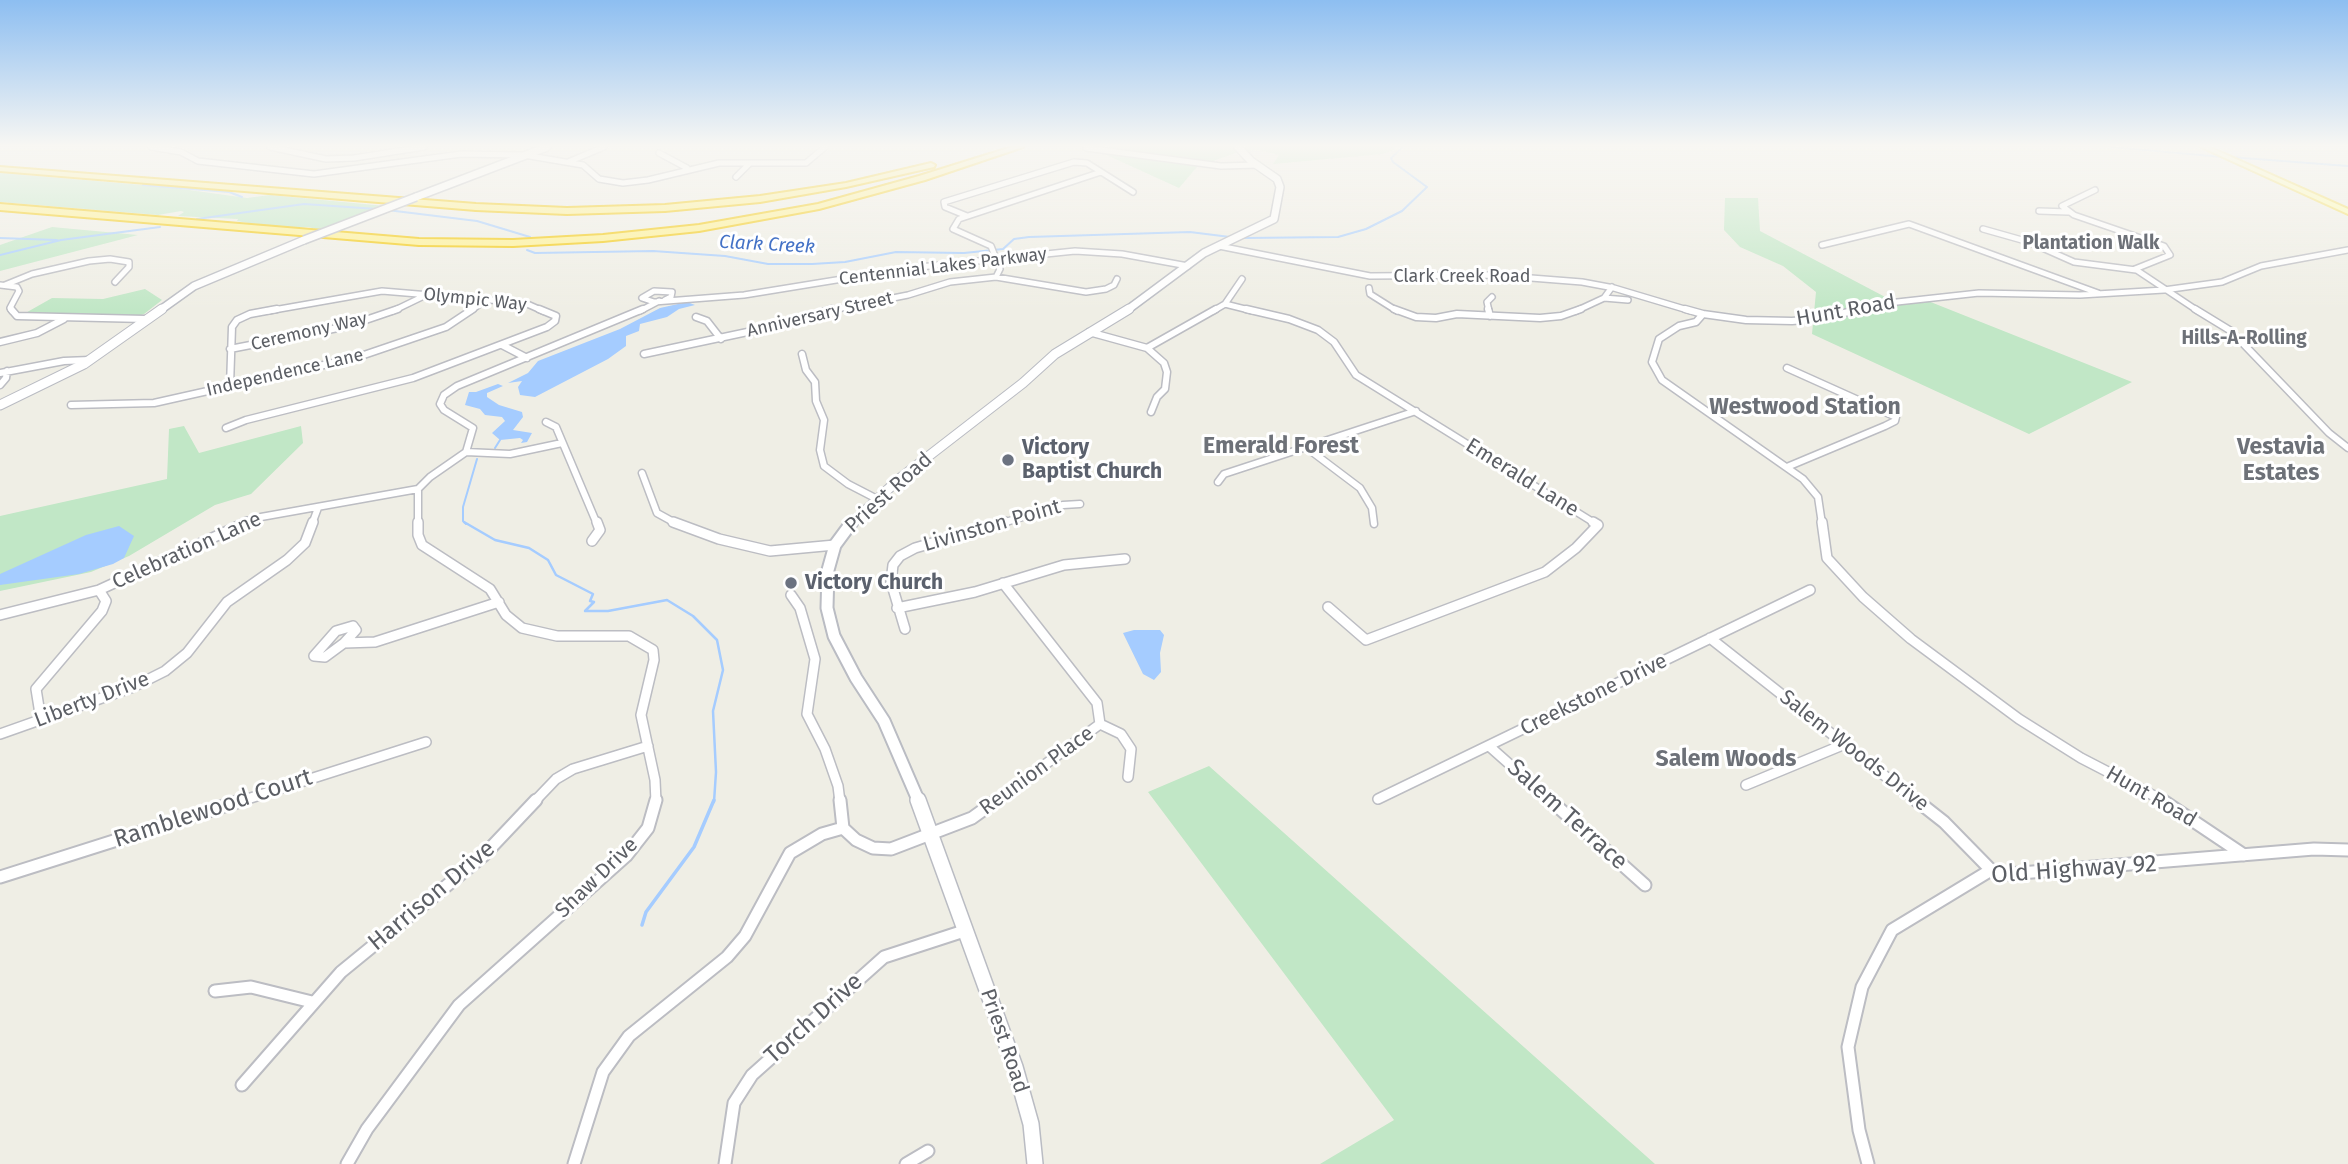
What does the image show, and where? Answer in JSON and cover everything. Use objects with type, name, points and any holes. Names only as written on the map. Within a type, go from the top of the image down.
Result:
[{"type":"highway","points":[[400,201],[510,210],[647,209],[737,201]]},
{"type":"highway","points":[[0,207],[456,244],[603,238],[699,228],[836,201]]},
{"type":"main road","points":[[2323,201],[2348,212]]},
{"type":"street","points":[[0,405],[57,379],[90,360],[176,296],[213,276],[405,201]]},
{"type":"street","points":[[946,201],[945,207],[967,216]]},
{"type":"street","points":[[996,277],[1000,269],[995,254],[986,242],[953,229],[959,219],[1012,201]]},
{"type":"street","name":"Priest Road","points":[[1035,1164],[1031,1124],[1015,1067],[895,741],[834,636],[826,588],[828,570],[835,545],[851,523],[877,499],[1023,383],[1055,354],[1135,305],[1219,246],[1265,226],[1276,215],[1277,201]]},
{"type":"street","points":[[2067,201],[2062,206],[2068,212]]},
{"type":"street","points":[[2039,212],[2068,212],[2153,241],[2171,252],[2166,259],[2141,265],[2136,270]]},
{"type":"street","points":[[1822,245],[1909,223],[2101,294]]},
{"type":"street","points":[[1983,229],[2021,239],[2074,262],[2136,270],[2145,279],[2231,331],[2329,433],[2348,448]]},
{"type":"street","name":"Clark Creek Road","points":[[1219,246],[1370,276],[1530,276],[1612,287],[1703,314]]},
{"type":"street","name":"Hunt Road","points":[[2244,855],[2174,806],[2081,758],[2019,719],[1911,639],[1863,597],[1827,558],[1818,497],[1803,479],[1662,380],[1652,362],[1659,339],[1679,326],[1696,321],[1703,314],[1746,320],[1792,321],[1828,317],[1888,303],[1979,293],[2101,294],[2164,290],[2222,282],[2261,267],[2348,250]]},
{"type":"street","name":"Centennial Lakes Parkway","points":[[662,301],[756,293],[995,254],[1099,251],[1188,266]]},
{"type":"street","points":[[2,285],[32,274],[89,261],[110,258],[129,262],[129,267],[115,282]]},
{"type":"street","name":"Anniversary Street","points":[[644,354],[721,339],[841,306],[908,295],[958,281],[996,277],[1086,292],[1106,289],[1114,285],[1117,279]]},
{"type":"street","points":[[1147,348],[1225,304],[1242,279]]},
{"type":"street","points":[[2,285],[17,287],[19,291],[10,308],[2,310]]},
{"type":"street","points":[[1604,298],[1612,287]]},
{"type":"street","points":[[1369,288],[1370,294],[1406,315],[1430,318],[1457,314],[1552,317],[1572,312],[1604,298],[1628,300]]},
{"type":"street","name":"Centennial Lakes Parkway","points":[[644,300],[643,296],[665,290],[698,298]]},
{"type":"street","name":"Olympic Way","points":[[226,428],[246,420],[396,384],[547,327],[555,321],[556,316],[528,303],[370,292],[244,316],[232,327],[230,386]]},
{"type":"street","points":[[466,452],[473,428],[444,410],[440,404],[444,396],[457,386],[662,301],[673,294]]},
{"type":"street","name":"Ceremony Way","points":[[230,349],[348,326],[409,305],[426,295]]},
{"type":"street","points":[[1490,316],[1487,302],[1492,297]]},
{"type":"street","name":"Independence Lane","points":[[71,405],[139,405],[382,350],[446,327],[486,300]]},
{"type":"street","points":[[638,311],[644,300],[662,301]]},
{"type":"street","name":"Emerald Lane","points":[[1225,304],[1289,319],[1318,330],[1334,342],[1356,375],[1598,526],[1576,548],[1545,572],[1366,640],[1328,607]]},
{"type":"street","points":[[10,308],[14,315],[23,318],[145,319]]},
{"type":"street","points":[[696,317],[707,321],[721,339]]},
{"type":"street","points":[[0,342],[37,333],[64,319]]},
{"type":"street","points":[[1089,332],[1147,348],[1164,363],[1167,372],[1165,389],[1157,397],[1151,412]]},
{"type":"street","points":[[502,345],[527,358]]},
{"type":"street","points":[[802,354],[806,370],[815,382],[816,401],[824,420],[820,450],[824,466],[848,484],[877,499]]},
{"type":"street","points":[[0,385],[6,378],[4,372],[64,360],[90,360]]},
{"type":"street","points":[[1787,368],[1896,417],[1895,421],[1885,426],[1787,467]]},
{"type":"street","points":[[1218,482],[1224,474],[1416,411]]},
{"type":"street","points":[[546,422],[556,428],[600,530],[592,541]]},
{"type":"street","points":[[418,489],[430,477],[466,452],[510,454],[562,443]]},
{"type":"street","points":[[1307,448],[1360,488],[1372,508],[1374,524]]},
{"type":"street","points":[[642,473],[657,513],[665,519],[697,531],[732,543],[770,551],[835,545]]},
{"type":"street","name":"Celebration Lane","points":[[0,615],[99,590],[156,566],[233,527],[276,514],[418,489]]},
{"type":"street","name":"Shaw Drive","points":[[347,1164],[367,1129],[459,1005],[626,856],[648,828],[656,803],[655,780],[641,715],[654,660],[653,650],[645,642],[629,636],[557,636],[533,633],[513,623],[490,589],[422,545],[418,535],[418,489]]},
{"type":"street","name":"Livinston Point","points":[[905,629],[891,582],[893,565],[907,551],[1063,505],[1080,504]]},
{"type":"street","name":"Liberty Drive","points":[[0,734],[133,687],[174,664],[187,653],[227,602],[287,560],[304,543],[318,508]]},
{"type":"street","points":[[897,608],[1003,583],[1064,565],[1125,559]]},
{"type":"street","name":"Reunion Place","points":[[843,828],[856,841],[873,848],[891,849],[930,835],[984,811],[1100,724],[1097,703],[1003,583]]},
{"type":"street","points":[[41,719],[36,689],[102,611],[106,601],[99,590]]},
{"type":"street","name":"Creekstone Drive","points":[[1378,799],[1810,590]]},
{"type":"street","points":[[575,1164],[587,1116],[603,1072],[629,1036],[727,957],[745,936],[790,853],[822,834],[843,828],[838,786],[825,748],[807,714],[815,659],[800,608],[791,595]]},
{"type":"street","points":[[344,643],[354,633],[355,628],[340,629],[315,651],[314,656],[325,657],[344,643],[386,639],[499,602]]},
{"type":"street","name":"Salem Woods Drive","points":[[1710,638],[1944,822],[1991,870]]},
{"type":"street","points":[[1100,724],[1121,734],[1131,749],[1128,777]]},
{"type":"street","name":"Ramblewood Court","points":[[0,877],[426,742]]},
{"type":"street","points":[[1746,785],[1845,744]]},
{"type":"street","name":"Harrison Drive","points":[[242,1085],[341,972],[483,856],[556,779],[573,769],[648,746]]},
{"type":"street","name":"Salem Terrace","points":[[1489,746],[1645,885]]},
{"type":"street","name":"Old Highway 92","points":[[1868,1164],[1859,1130],[1848,1047],[1862,987],[1892,930],[1991,870],[2008,874],[2315,849],[2348,850]]},
{"type":"street","name":"Torch Drive","points":[[725,1164],[734,1103],[752,1075],[884,957],[964,931]]},
{"type":"street","points":[[215,991],[251,987],[312,1002]]},
{"type":"street","points":[[906,1164],[928,1151]]},
{"type":"green space","points":[[336,201],[385,206],[321,230],[248,223],[237,221],[238,219],[178,216],[184,212],[181,211],[158,215],[0,202]]},
{"type":"green space","points":[[1725,201],[1758,201],[1760,231],[1889,299],[1923,299],[2132,382],[2029,434],[1812,334],[1816,292],[1783,266],[1740,247],[1724,230]]},
{"type":"green space","points":[[52,227],[138,235],[0,271],[0,245]]},
{"type":"green space","points":[[145,289],[162,300],[144,314],[135,317],[22,315],[52,298],[103,299]]},
{"type":"green space","points":[[184,426],[199,453],[301,426],[303,443],[251,494],[215,505],[129,556],[91,572],[0,591],[0,516],[167,479],[169,429]]},
{"type":"green space","points":[[1209,766],[1655,1164],[1320,1164],[1394,1120],[1148,792]]},
{"type":"water","points":[[687,302],[695,305],[679,309],[667,317],[640,324],[639,331],[626,336],[626,346],[608,359],[535,397],[520,395],[518,387],[522,381],[508,383],[528,373],[538,361],[620,329],[660,308]]},
{"type":"water","points":[[498,384],[503,386],[487,393],[487,397],[499,405],[522,412],[523,417],[513,430],[532,433],[527,442],[521,443],[523,440],[520,438],[500,440],[492,433],[505,421],[502,417],[485,415],[480,409],[465,405],[469,392]]},
{"type":"water","points":[[119,526],[134,536],[124,558],[113,564],[79,574],[0,585],[0,574],[86,535]]},
{"type":"water","points":[[1134,630],[1160,630],[1164,635],[1160,653],[1161,672],[1154,680],[1143,674],[1123,633]]},
{"type":"waterway","name":"Clark Creek","points":[[1243,238],[1338,237],[1366,229],[1402,211],[1412,201]]},
{"type":"waterway","name":"Clark Creek","points":[[197,219],[304,204],[377,209]]},
{"type":"waterway","name":"Clark Creek","points":[[387,210],[477,221],[530,237]]},
{"type":"waterway","name":"Clark Creek","points":[[0,255],[61,240],[160,227]]},
{"type":"waterway","name":"Clark Creek","points":[[527,250],[535,253],[653,251],[725,256],[768,264],[812,264],[845,262],[896,252],[964,253],[1003,249],[1014,239],[1029,237],[1190,232],[1230,237]]},
{"type":"waterway","points":[[0,238],[57,240]]},
{"type":"waterway","points":[[495,448],[500,440]]},
{"type":"waterway","points":[[464,522],[463,507],[477,459]]},
{"type":"waterway","points":[[464,522],[495,540],[529,548],[548,560],[556,575],[593,594],[590,601],[594,602],[585,611],[608,611],[667,600],[693,616],[717,640],[723,670],[713,711],[716,772],[714,802]]},
{"type":"waterway","points":[[642,925],[646,912],[694,847],[714,800]]},
{"type":"place","name":"Victory Baptist Church","points":[[1008,460]]},
{"type":"place","name":"Victory Church","points":[[791,583]]},
{"type":"district","name":"Plantation Walk","points":[[2091,244]]},
{"type":"district","name":"Hills-A-Rolling","points":[[2244,339]]},
{"type":"district","name":"Westwood Station","points":[[1805,408]]},
{"type":"district","name":"Emerald Forest","points":[[1281,447]]},
{"type":"district","name":"Vestavia Estates","points":[[2281,461]]},
{"type":"district","name":"Salem Woods","points":[[1726,760]]}]
